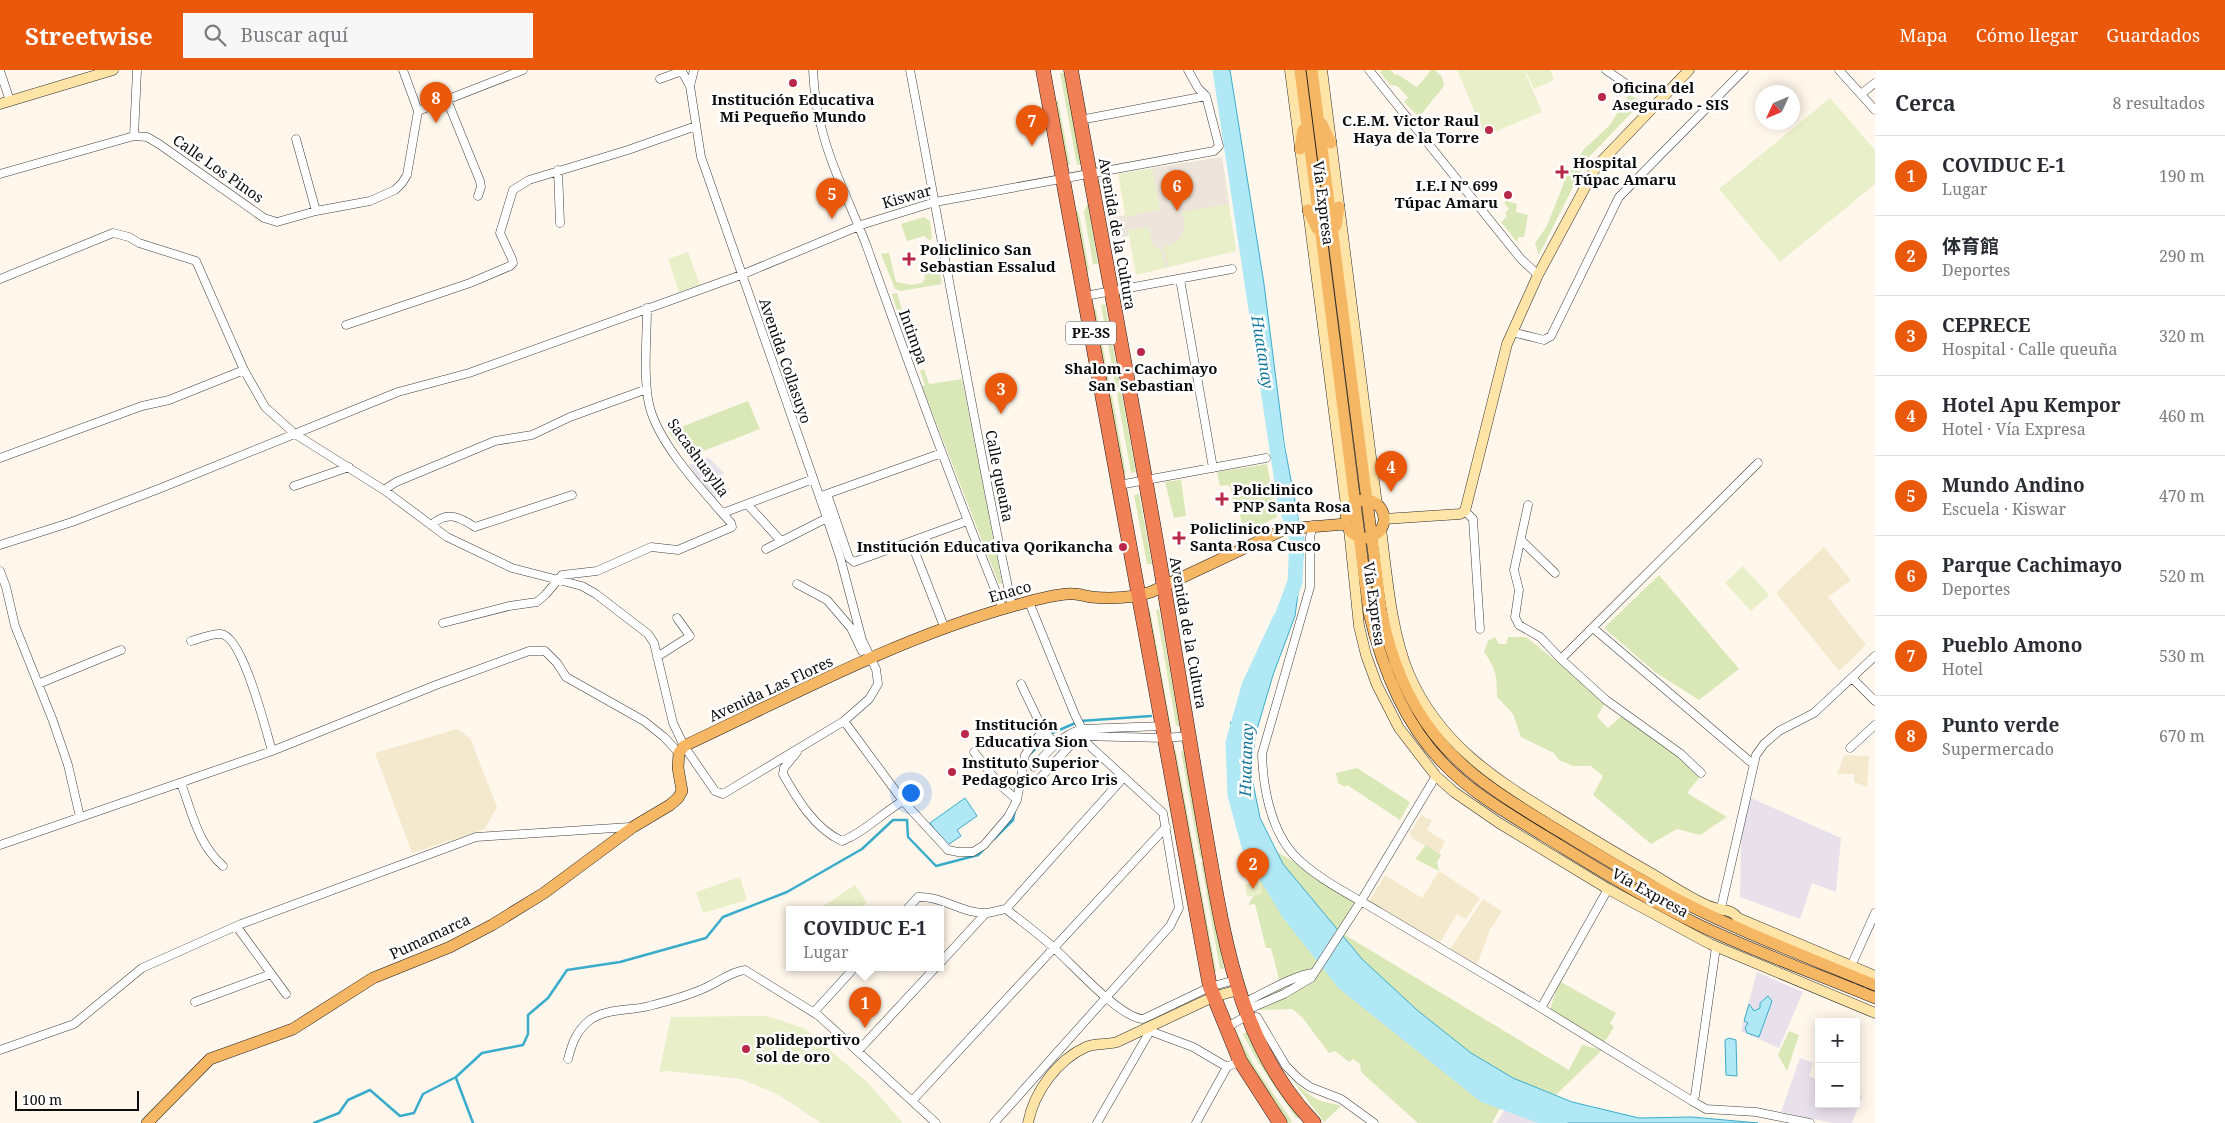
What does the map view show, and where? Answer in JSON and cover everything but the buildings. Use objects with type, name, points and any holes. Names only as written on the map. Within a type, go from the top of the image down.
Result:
[{"type":"highway","name":"PE-3S","points":[[1043,70],[1139,595]]},
{"type":"highway","name":"Avenida de la Cultura","points":[[1071,70],[1164,586],[1217,898],[1241,1000],[1271,1063],[1290,1093],[1314,1123]]},
{"type":"highway","points":[[1139,595],[1211,992],[1226,1028],[1234,1064],[1275,1121]]},
{"type":"main road","points":[[5,103],[114,70]]},
{"type":"main road","name":"Vía Expresa","points":[[1290,70],[1359,626],[1366,655],[1377,685],[1399,728],[1436,776],[1454,792],[1500,823],[1608,888],[1718,947],[1875,1013]]},
{"type":"main road","name":"Vía Expresa","points":[[1300,70],[1306,116],[1372,502],[1379,528]]},
{"type":"main road","name":"Vía Expresa","points":[[1312,70],[1318,114],[1328,241],[1369,613],[1387,676],[1402,708],[1442,763],[1465,784],[1607,874],[1701,926],[1875,998]]},
{"type":"main road","name":"Vía Expresa","points":[[1322,70],[1372,502],[1382,511],[1379,528],[1381,610],[1387,639],[1398,674],[1415,707],[1434,735],[1458,761],[1484,784],[1614,864],[1715,910],[1739,924],[1875,985]]},
{"type":"main road","points":[[1347,522],[1360,537],[1379,528],[1460,514],[1465,511],[1507,344],[1538,275],[1596,167],[1689,70]]},
{"type":"main road","points":[[1318,114],[1331,143]]},
{"type":"main road","points":[[1300,149],[1306,116]]},
{"type":"main road","points":[[1328,241],[1339,207]]},
{"type":"main road","points":[[1308,210],[1328,241]]},
{"type":"main road","points":[[1347,522],[1356,502],[1372,502]]},
{"type":"main road","points":[[1164,586],[1285,528],[1347,522]]},
{"type":"main road","name":"Enaco","points":[[868,660],[944,629],[1029,602],[1071,593],[1115,598],[1139,595],[1164,586]]},
{"type":"main road","name":"Avenida Las Flores","points":[[682,750],[868,660]]},
{"type":"main road","name":"Pumamarca","points":[[147,1123],[210,1059],[293,1029],[373,978],[450,947],[492,925],[544,893],[633,827],[678,798],[682,791],[678,768],[682,750]]},
{"type":"main road","points":[[1706,940],[1701,926],[1715,910]]},
{"type":"main road","points":[[1718,947],[1731,945],[1735,941],[1739,924]]},
{"type":"main road","name":"Vía Expresa","points":[[1739,924],[1875,976]]},
{"type":"main road","points":[[1028,1123],[1030,1114],[1052,1073],[1061,1064],[1089,1046],[1111,1044],[1146,1029],[1211,992],[1241,1000]]},
{"type":"street","points":[[0,70],[5,103]]},
{"type":"street","points":[[0,174],[134,136],[137,70]]},
{"type":"street","points":[[403,70],[418,111],[522,70]]},
{"type":"street","points":[[660,79],[681,70]]},
{"type":"street","name":"Avenida Collasuyo","points":[[681,70],[690,86],[702,157],[741,275],[813,479],[823,495],[827,518],[840,557],[868,660]]},
{"type":"street","points":[[690,86],[694,70]]},
{"type":"street","name":"Intimpa","points":[[813,70],[814,94],[821,127],[967,522],[1008,608]]},
{"type":"street","name":"Calle queuña","points":[[910,70],[1008,608]]},
{"type":"street","points":[[1188,70],[1198,88],[1206,96]]},
{"type":"street","points":[[1369,70],[1519,256],[1538,275]]},
{"type":"street","points":[[1606,70],[1632,88]]},
{"type":"street","points":[[1512,332],[1544,340],[1551,336],[1619,197],[1744,70]]},
{"type":"street","points":[[1839,70],[1875,110]]},
{"type":"street","points":[[1860,94],[1875,83]]},
{"type":"street","points":[[1080,120],[1206,96]]},
{"type":"street","name":"Kiswar","points":[[0,545],[72,522],[398,392],[469,373],[741,275],[859,226],[935,202],[1214,151],[1219,146],[1206,96]]},
{"type":"street","points":[[447,100],[482,187],[478,196]]},
{"type":"street","name":"Calle Los Pinos","points":[[134,136],[147,137],[153,140],[264,218],[277,222],[316,211],[370,201],[395,190],[402,183],[406,175],[418,111]]},
{"type":"street","points":[[346,325],[470,283],[510,266],[513,263],[512,259],[500,233],[514,190],[528,180],[628,150],[696,126]]},
{"type":"street","points":[[296,140],[316,211]]},
{"type":"street","points":[[558,170],[560,222]]},
{"type":"street","points":[[0,279],[113,233],[129,237],[139,244],[196,261],[244,370],[265,407],[295,434],[384,490],[447,537],[512,568],[582,586],[608,601],[648,634],[654,643],[682,750]]},
{"type":"street","points":[[1085,296],[1111,293],[1232,269]]},
{"type":"street","points":[[1180,279],[1214,468]]},
{"type":"street","name":"Sacashuaylla","points":[[556,580],[562,576],[597,570],[651,547],[678,550],[732,527],[731,522],[702,490],[660,432],[649,404],[647,390],[648,308]]},
{"type":"street","points":[[0,458],[142,406],[169,400],[244,370]]},
{"type":"street","points":[[384,490],[396,482],[495,441],[532,435],[570,417],[647,390]]},
{"type":"street","points":[[942,453],[823,495],[851,561],[854,562],[967,522]]},
{"type":"street","points":[[1119,485],[1266,458]]},
{"type":"street","points":[[1561,659],[1758,463]]},
{"type":"street","points":[[294,486],[349,467]]},
{"type":"street","points":[[723,513],[813,479]]},
{"type":"street","points":[[431,525],[448,515],[456,516],[475,527],[572,495]]},
{"type":"street","points":[[748,505],[781,541]]},
{"type":"street","points":[[1528,505],[1514,570],[1519,590],[1515,617],[1519,625],[1540,637],[1606,700],[1681,754],[1701,773]]},
{"type":"street","points":[[1465,511],[1473,519],[1480,629]]},
{"type":"street","points":[[766,549],[827,518]]},
{"type":"street","points":[[1313,525],[1310,537],[1310,587],[1262,754],[1263,775],[1277,826],[1292,853],[1308,868],[1361,901],[1706,1109],[1756,1112],[1810,1123]]},
{"type":"street","points":[[1521,540],[1555,573]]},
{"type":"street","points":[[911,542],[944,629]]},
{"type":"street","points":[[0,571],[6,587],[15,626],[68,765],[80,817]]},
{"type":"street","points":[[443,623],[509,606],[537,602],[546,594],[556,580]]},
{"type":"street","points":[[0,845],[272,751],[436,685],[528,651],[545,651],[558,663],[566,677],[644,721],[682,750],[715,791],[723,794],[844,721],[869,699],[878,684],[876,670],[868,660],[851,628],[827,600],[797,584]]},
{"type":"street","points":[[994,1123],[1170,926],[1179,908],[1163,813],[1124,778],[1081,731],[1029,602]]},
{"type":"street","points":[[657,657],[690,636],[677,618]]},
{"type":"street","points":[[1593,628],[1753,764]]},
{"type":"street","points":[[191,641],[220,634],[226,636],[234,643],[253,690],[272,751]]},
{"type":"street","points":[[38,684],[121,650]]},
{"type":"street","points":[[1715,910],[1756,755],[1770,738],[1786,726],[1814,713],[1875,656]]},
{"type":"street","points":[[1852,678],[1875,701]]},
{"type":"street","points":[[1021,684],[1044,730],[1055,742]]},
{"type":"street","points":[[844,721],[903,800],[948,850],[958,852],[972,852],[984,845],[1008,817],[1017,800],[1025,755],[1044,730]]},
{"type":"street","points":[[1850,748],[1875,725]]},
{"type":"street","points":[[1041,777],[1081,731],[1164,732]]},
{"type":"street","points":[[1034,767],[1055,742],[1081,731],[1164,732],[1189,736]]},
{"type":"street","points":[[798,750],[784,768],[783,774],[818,825],[842,841],[853,837],[903,800]]},
{"type":"street","points":[[974,752],[999,784],[1017,800]]},
{"type":"street","points":[[1226,1028],[1241,1000],[1308,981],[1361,901],[1436,776]]},
{"type":"street","points":[[910,906],[918,897],[929,897],[965,909],[986,913],[1006,908],[1124,778]]},
{"type":"street","points":[[181,783],[202,842],[222,866]]},
{"type":"street","points":[[0,1050],[74,1024],[142,968],[332,889],[476,837],[633,827]]},
{"type":"street","points":[[912,1101],[1166,827]]},
{"type":"street","points":[[1541,1008],[1608,888]]},
{"type":"street","points":[[1006,908],[1054,947],[1106,997],[1134,1019],[1144,1019],[1211,992]]},
{"type":"street","points":[[944,958],[986,913]]},
{"type":"street","points":[[1851,966],[1875,913]]},
{"type":"street","points":[[237,927],[286,994]]},
{"type":"street","points":[[1692,1101],[1695,1096],[1718,947]]},
{"type":"street","points":[[568,1059],[574,1038],[589,1021],[597,1016],[648,1006],[686,995],[711,985],[737,971],[745,970],[814,1012],[936,1123]]},
{"type":"street","points":[[814,1012],[851,971]]},
{"type":"street","points":[[858,1051],[932,971]]},
{"type":"street","points":[[195,1002],[271,974]]},
{"type":"street","points":[[1241,1000],[1258,1018],[1286,1066],[1299,1079],[1310,1087],[1341,1099],[1374,1123]]},
{"type":"street","points":[[1097,1123],[1146,1029],[1234,1064],[1196,1123]]},
{"type":"shaded area","points":[[1222,157],[1229,204],[1182,212],[1185,225],[1182,235],[1176,242],[1163,248],[1169,267],[1166,268],[1162,252],[1153,245],[1148,227],[1128,230],[1129,236],[1113,239],[1108,218],[1125,215],[1126,217],[1160,209],[1152,168]]},
{"type":"shaded area","points":[[708,457],[724,473],[722,475],[727,488],[730,489],[723,496],[712,500],[689,465]]},
{"type":"shaded area","points":[[1824,547],[1851,580],[1828,597],[1866,645],[1839,671],[1776,593]]},
{"type":"shaded area","points":[[457,729],[470,738],[497,807],[485,829],[412,853],[375,753]]},
{"type":"shaded area","points":[[1844,755],[1869,756],[1867,787],[1854,782],[1854,774],[1837,774]]},
{"type":"shaded area","points":[[1742,794],[1841,838],[1836,892],[1812,883],[1800,919],[1740,897]]},
{"type":"shaded area","points":[[1421,815],[1432,820],[1427,830],[1445,841],[1439,854],[1415,840],[1409,834]]},
{"type":"shaded area","points":[[1439,871],[1480,898],[1466,919],[1457,914],[1440,943],[1368,903],[1385,875],[1422,898]]},
{"type":"shaded area","points":[[1483,899],[1502,911],[1490,930],[1476,967],[1449,951]]},
{"type":"shaded area","points":[[1757,972],[1803,992],[1779,1048],[1741,1031]]},
{"type":"shaded area","points":[[1800,1058],[1813,1063],[1809,1076],[1815,1078],[1815,1108],[1858,1108],[1852,1123],[1833,1123],[1781,1112]]},
{"type":"shaded area","points":[[1506,1108],[1542,1121],[1541,1123],[1496,1123]]},
{"type":"green space","points":[[1382,70],[1390,70],[1417,87],[1431,70],[1435,70],[1442,77],[1444,86],[1419,117],[1404,102],[1408,97],[1398,87],[1390,85],[1380,72]]},
{"type":"green space","points":[[1457,70],[1524,70],[1542,112],[1485,136]]},
{"type":"green space","points":[[1525,70],[1550,70],[1554,80],[1534,89]]},
{"type":"green space","points":[[1060,73],[1064,73],[1081,164],[1077,165]]},
{"type":"green space","points":[[1629,94],[1642,102],[1587,159],[1539,255],[1535,243],[1547,226],[1568,172],[1584,149],[1610,125]]},
{"type":"green space","points":[[1830,98],[1875,150],[1875,184],[1780,262],[1719,189],[1791,130],[1800,130],[1800,123]]},
{"type":"green space","points":[[1058,100],[1070,165],[1065,165],[1054,102]]},
{"type":"green space","points":[[1222,157],[1236,251],[1136,275],[1118,174]]},
{"type":"green space","points":[[1506,201],[1517,204],[1516,212],[1528,215],[1524,237],[1518,237],[1518,241],[1501,222],[1507,216],[1505,213],[1509,209],[1504,203]]},
{"type":"green space","points":[[1088,203],[1098,264],[1093,264],[1084,212]]},
{"type":"green space","points":[[1072,207],[1079,213],[1089,270],[1085,274]]},
{"type":"green space","points":[[924,217],[930,221],[932,239],[929,240],[924,236],[907,241],[901,224]]},
{"type":"green space","points":[[688,252],[700,285],[679,292],[668,259]]},
{"type":"green space","points":[[889,253],[896,282],[912,285],[922,283],[925,279],[924,271],[930,270],[929,266],[938,263],[942,284],[901,291],[895,289],[881,254]]},
{"type":"green space","points":[[897,293],[906,322],[901,324],[892,294]]},
{"type":"green space","points":[[1105,304],[1136,472],[1131,473],[1101,305]]},
{"type":"green space","points":[[1096,309],[1111,392],[1106,393],[1091,310]]},
{"type":"green space","points":[[907,326],[923,365],[918,366],[903,328]]},
{"type":"green space","points":[[924,369],[929,384],[962,379],[1002,583],[999,584],[922,386],[925,385],[920,371]]},
{"type":"green space","points":[[1112,395],[1126,474],[1120,475],[1106,396]]},
{"type":"green space","points":[[748,401],[760,429],[688,457],[668,432]]},
{"type":"green space","points":[[1267,464],[1277,517],[1253,529],[1251,521],[1242,523],[1240,515],[1234,511],[1231,488],[1228,485],[1220,486],[1217,472]]},
{"type":"green space","points":[[1181,480],[1186,516],[1174,518],[1165,482]]},
{"type":"green space","points":[[1139,494],[1152,564],[1147,564],[1134,495]]},
{"type":"green space","points":[[1743,566],[1769,595],[1751,611],[1725,583]]},
{"type":"green space","points":[[1659,575],[1739,669],[1699,700],[1655,672],[1604,628]]},
{"type":"green space","points":[[1150,609],[1171,728],[1167,729],[1146,610]]},
{"type":"green space","points":[[1159,609],[1180,727],[1176,725],[1156,610]]},
{"type":"green space","points":[[1495,637],[1499,644],[1506,644],[1508,637],[1526,637],[1606,701],[1597,717],[1608,728],[1625,713],[1703,773],[1687,793],[1727,817],[1700,835],[1677,829],[1651,844],[1593,795],[1603,776],[1591,766],[1573,766],[1559,760],[1554,753],[1521,737],[1513,714],[1497,697],[1495,673],[1484,652],[1488,641]]},
{"type":"green space","points":[[1176,751],[1216,971],[1212,975],[1170,753]]},
{"type":"green space","points":[[1181,751],[1184,751],[1204,857],[1200,858]]},
{"type":"green space","points":[[1357,768],[1410,802],[1400,820],[1347,785],[1345,787],[1338,783],[1336,773]]},
{"type":"green space","points":[[1426,845],[1441,855],[1437,862],[1439,871],[1415,859]]},
{"type":"green space","points":[[1277,852],[1361,901],[1337,931],[1283,864]]},
{"type":"green space","points":[[1253,854],[1288,912],[1346,985],[1500,1108],[1492,1123],[1418,1123],[1361,1072],[1360,1064],[1353,1059],[1349,1062],[1335,1051],[1329,1053],[1302,1017],[1292,1009],[1259,1010],[1254,997],[1280,983],[1271,948],[1266,948],[1255,904],[1248,905],[1254,895],[1262,893],[1261,879],[1257,878]]},
{"type":"green space","points":[[1204,861],[1224,969],[1220,969],[1201,862]]},
{"type":"green space","points":[[740,877],[747,900],[703,913],[696,892]]},
{"type":"green space","points":[[1260,881],[1262,894],[1247,897],[1245,884]]},
{"type":"green space","points":[[855,885],[867,903],[862,906],[824,906]]},
{"type":"green space","points":[[1361,908],[1345,935],[1569,1070],[1582,1045],[1602,1050],[1556,1095],[1513,1078],[1471,1053],[1417,1010],[1362,959],[1342,934]]},
{"type":"green space","points":[[1559,981],[1616,1013],[1610,1023],[1614,1027],[1604,1043],[1550,1010]]},
{"type":"green space","name":"polideportivo sol de oro","points":[[766,1016],[804,1028],[866,1081],[903,1123],[821,1123],[779,1095],[741,1079],[669,1071],[659,1072],[671,1017]]},
{"type":"green space","points":[[1247,1031],[1278,1087],[1300,1118],[1296,1118],[1258,1062],[1243,1034]]},
{"type":"green space","points":[[1789,1031],[1799,1035],[1787,1071],[1778,1055]]},
{"type":"green space","points":[[1238,1035],[1255,1067],[1292,1121],[1290,1123],[1287,1123],[1273,1104],[1234,1037]]},
{"type":"green space","points":[[1291,1078],[1317,1099],[1341,1106],[1324,1122]]},
{"type":"water","points":[[1220,70],[1230,70],[1264,284],[1284,443],[1304,549],[1295,616],[1273,675],[1255,736],[1252,778],[1260,818],[1283,864],[1362,959],[1417,1010],[1471,1053],[1513,1078],[1572,1102],[1639,1118],[1692,1117],[1758,1123],[1560,1123],[1484,1095],[1344,983],[1288,912],[1249,846],[1235,795],[1233,743],[1249,686],[1295,582],[1297,539],[1285,502]]},
{"type":"water","points":[[965,798],[977,816],[957,830],[961,836],[946,846],[930,823]]},
{"type":"water","points":[[1768,996],[1772,1001],[1759,1037],[1747,1033],[1745,1028],[1748,1023],[1744,1021],[1749,1004],[1754,1011],[1760,1008],[1760,1003]]},
{"type":"water","points":[[1729,1038],[1736,1040],[1737,1076],[1726,1075],[1725,1040]]},
{"type":"waterway","name":"Huatanay","points":[[1220,70],[1285,502],[1297,539],[1295,582],[1278,627]]},
{"type":"waterway","points":[[1280,619],[1249,686],[1233,743],[1235,795],[1249,846],[1288,912],[1344,983],[1484,1095],[1560,1123]]},
{"type":"waterway","points":[[1031,753],[1050,734],[1080,721],[1151,716]]},
{"type":"waterway","points":[[1231,723],[1240,723]]},
{"type":"waterway","points":[[994,839],[1013,820],[1015,810]]},
{"type":"waterway","points":[[314,1123],[339,1113],[348,1100],[370,1090],[400,1116],[414,1113],[423,1094],[456,1077],[482,1053],[523,1045],[528,1034],[528,1015],[548,998],[567,970],[620,962],[706,938],[723,917],[787,892],[862,849],[893,820],[907,820],[908,837],[936,866],[978,855],[984,849]]},
{"type":"waterway","points":[[456,1078],[473,1123]]},
{"type":"place","name":"Institución Educativa Mi Pequeño Mundo","points":[[793,83]]},
{"type":"place","name":"Oficina del Asegurado - SIS","points":[[1602,97]]},
{"type":"place","name":"Punto verde","points":[[436,123]]},
{"type":"place","name":"C.E.M. Victor Raul Haya de la Torre","points":[[1489,130]]},
{"type":"place","name":"Pueblo Amono","points":[[1032,146]]},
{"type":"place","name":"Hospital Túpac Amaru","points":[[1562,172]]},
{"type":"place","name":"I.E.I Nº 699 Túpac Amaru","points":[[1508,195]]},
{"type":"place","name":"Parque Cachimayo","points":[[1177,211]]},
{"type":"place","name":"Mundo Andino","points":[[832,219]]},
{"type":"place","name":"Policlinico San Sebastian Essalud","points":[[909,259]]},
{"type":"place","name":"Shalom - Cachimayo San Sebastian","points":[[1141,352]]},
{"type":"place","name":"CEPRECE","points":[[1001,414]]},
{"type":"place","name":"Hotel Apu Kempor","points":[[1391,492]]},
{"type":"place","name":"Policlinico PNP Santa Rosa","points":[[1222,499]]},
{"type":"place","name":"Policlinico PNP Santa Rosa Cusco","points":[[1179,538]]},
{"type":"place","name":"Institución Educativa Qorikancha","points":[[1123,547]]},
{"type":"place","name":"Institución Educativa Sion","points":[[965,734]]},
{"type":"place","name":"Instituto Superior Pedagogico Arco Iris","points":[[952,772]]},
{"type":"place","name":"体育館","points":[[1253,889]]},
{"type":"place","name":"COVIDUC E-1","points":[[865,1028]]},
{"type":"place","name":"polideportivo sol de oro","points":[[746,1049]]}]
